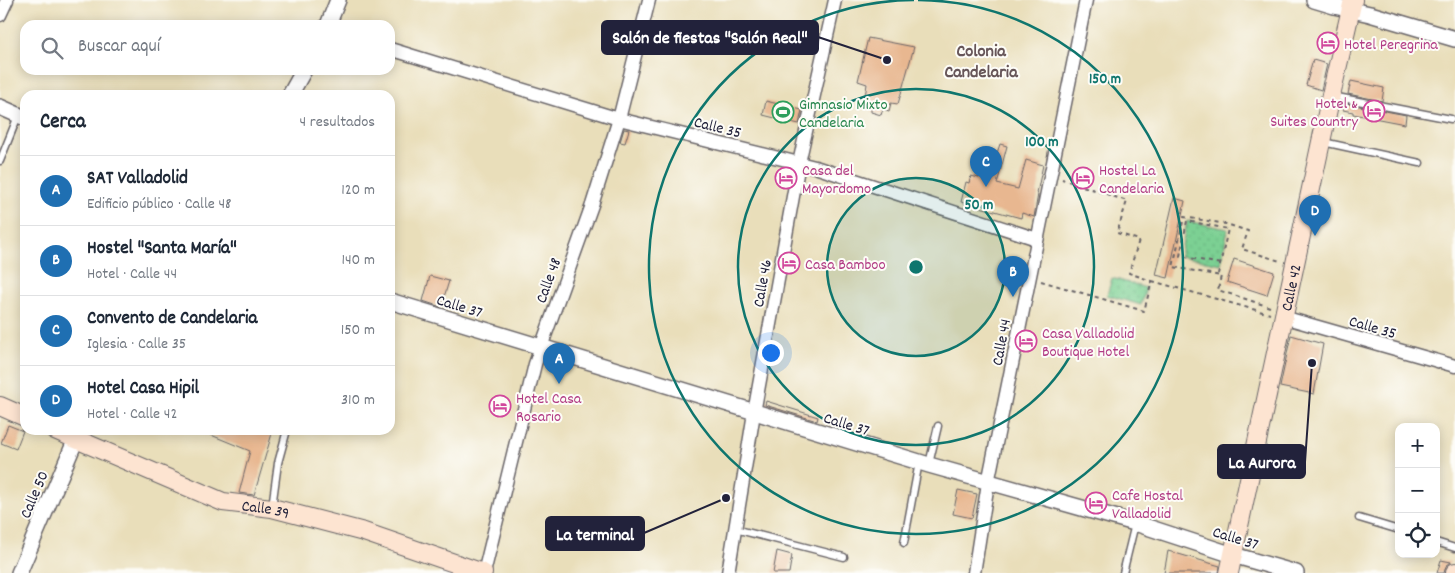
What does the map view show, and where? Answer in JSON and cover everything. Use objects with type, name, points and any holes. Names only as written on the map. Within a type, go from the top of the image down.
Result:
[{"type":"main road","name":"Calle 42","points":[[1229,573],[1278,312],[1321,142],[1352,5]]},
{"type":"main road","points":[[0,406],[20,415]]},
{"type":"main road","name":"Calle 39","points":[[78,435],[222,502],[272,508],[364,532],[484,573]]},
{"type":"street","points":[[0,15],[7,0]]},
{"type":"street","points":[[330,20],[338,0]]},
{"type":"street","name":"Calle 48","points":[[484,573],[540,348],[592,205],[619,119],[649,0]]},
{"type":"street","name":"Calle 46","points":[[728,573],[754,413],[799,163],[835,0]]},
{"type":"street","name":"Calle 44","points":[[974,573],[988,483],[1086,0]]},
{"type":"street","points":[[1314,0],[1352,5],[1370,14],[1455,39]]},
{"type":"street","name":"Calle 35","points":[[395,51],[619,119],[815,167],[1037,238]]},
{"type":"street","points":[[293,90],[301,75]]},
{"type":"street","points":[[0,107],[20,115]]},
{"type":"street","name":"Calle 37","points":[[395,304],[924,464],[1135,523],[1296,573]]},
{"type":"street","name":"Calle 35","points":[[1278,312],[1455,366]]},
{"type":"street","name":"Calle 50","points":[[19,573],[78,435]]},
{"type":"lane","points":[[1331,95],[1451,119]]},
{"type":"lane","points":[[0,161],[20,120]]},
{"type":"lane","points":[[0,138],[8,142]]},
{"type":"lane","points":[[1321,142],[1420,163]]},
{"type":"lane","points":[[904,543],[924,464],[938,426]]},
{"type":"lane","points":[[272,508],[278,464],[286,435]]},
{"type":"lane","points":[[1359,518],[1395,529]]},
{"type":"lane","points":[[1123,573],[1135,523]]},
{"type":"lane","points":[[735,529],[844,558]]},
{"type":"lane","points":[[1440,543],[1455,548]]},
{"type":"path","points":[[1050,175],[1127,201],[1117,233],[1139,240],[1129,273],[1152,281],[1278,312]]},
{"type":"path","points":[[1278,312],[1218,290],[1221,276],[1173,267],[1184,217],[1226,224],[1248,231],[1242,249],[1284,262]]},
{"type":"path","points":[[1218,275],[1221,264],[1228,229],[1186,221],[1180,256],[1221,264]]},
{"type":"path","points":[[1030,277],[1144,311],[1152,281]]},
{"type":"green space","points":[[1187,221],[1228,229],[1221,264],[1180,256]]},
{"type":"green space","points":[[1112,278],[1146,288],[1141,305],[1107,295]]},
{"type":"building","points":[[868,38],[914,47],[898,104],[891,103],[889,111],[883,109],[881,115],[871,112],[871,105],[864,103],[867,84],[858,81]]},
{"type":"building","points":[[1313,60],[1327,64],[1321,90],[1306,85]]},
{"type":"building","points":[[1351,81],[1384,88],[1382,101],[1348,94]]},
{"type":"building","name":"Gimnasio Mixto Candelaria","points":[[766,101],[802,110],[799,124],[763,115]]},
{"type":"building","name":"Hotel & Suites Country","points":[[1344,103],[1406,115],[1405,124],[1353,114],[1353,112],[1343,110]]},
{"type":"building","points":[[624,129],[629,130],[625,143],[620,142]]},
{"type":"building","points":[[1000,144],[1007,146],[997,184],[1018,189],[1026,160],[1043,165],[1034,217],[1022,213],[1021,218],[961,202],[966,182],[969,183],[971,176],[979,178],[985,162],[993,165]]},
{"type":"building","points":[[1174,198],[1185,201],[1168,278],[1156,275]]},
{"type":"building","points":[[1234,259],[1274,272],[1267,295],[1227,282]]},
{"type":"building","points":[[430,276],[449,281],[441,307],[423,301]]},
{"type":"building","points":[[1291,335],[1323,344],[1314,394],[1280,387]]},
{"type":"building","points":[[766,401],[818,417],[817,421],[765,405]]},
{"type":"building","points":[[8,425],[20,430],[21,435],[16,449],[1,443]]},
{"type":"building","points":[[211,435],[272,435],[254,495],[239,493],[250,451]]},
{"type":"building","points":[[958,490],[977,494],[972,518],[953,514]]},
{"type":"building","points":[[777,551],[792,555],[789,573],[773,573]]},
{"type":"building","points":[[1168,551],[1220,566],[1219,573],[1164,573]]},
{"type":"building","points":[[1441,560],[1451,562],[1446,566],[1444,573],[1437,573]]},
{"type":"place","name":"Hotel Peregrina","points":[[1328,43]]},
{"type":"place","name":"Salón de fiestas \"Salón Real\"","points":[[887,60]]},
{"type":"place","name":"Hotel & Suites Country","points":[[1374,111]]},
{"type":"place","name":"Gimnasio Mixto Candelaria","points":[[783,112]]},
{"type":"place","name":"Casa del Mayordomo","points":[[786,178]]},
{"type":"place","name":"Hostel La Candelaria","points":[[1083,178]]},
{"type":"place","name":"Convento de Candelaria","points":[[986,187]]},
{"type":"place","name":"Hotel Casa Hipil","points":[[1315,236]]},
{"type":"place","name":"Casa Bamboo","points":[[789,263]]},
{"type":"place","name":"Hostel \"Santa María\"","points":[[1013,297]]},
{"type":"place","name":"Casa Valladolid Boutique Hotel","points":[[1026,341]]},
{"type":"place","name":"La Aurora","points":[[1312,363]]},
{"type":"place","name":"SAT Valladolid","points":[[559,384]]},
{"type":"place","name":"Hotel Casa Rosario","points":[[500,406]]},
{"type":"place","name":"La terminal","points":[[726,498]]},
{"type":"place","name":"Cafe Hostal Valladolid","points":[[1096,503]]},
{"type":"district","name":"Colonia Candelaria","points":[[981,60]]}]
